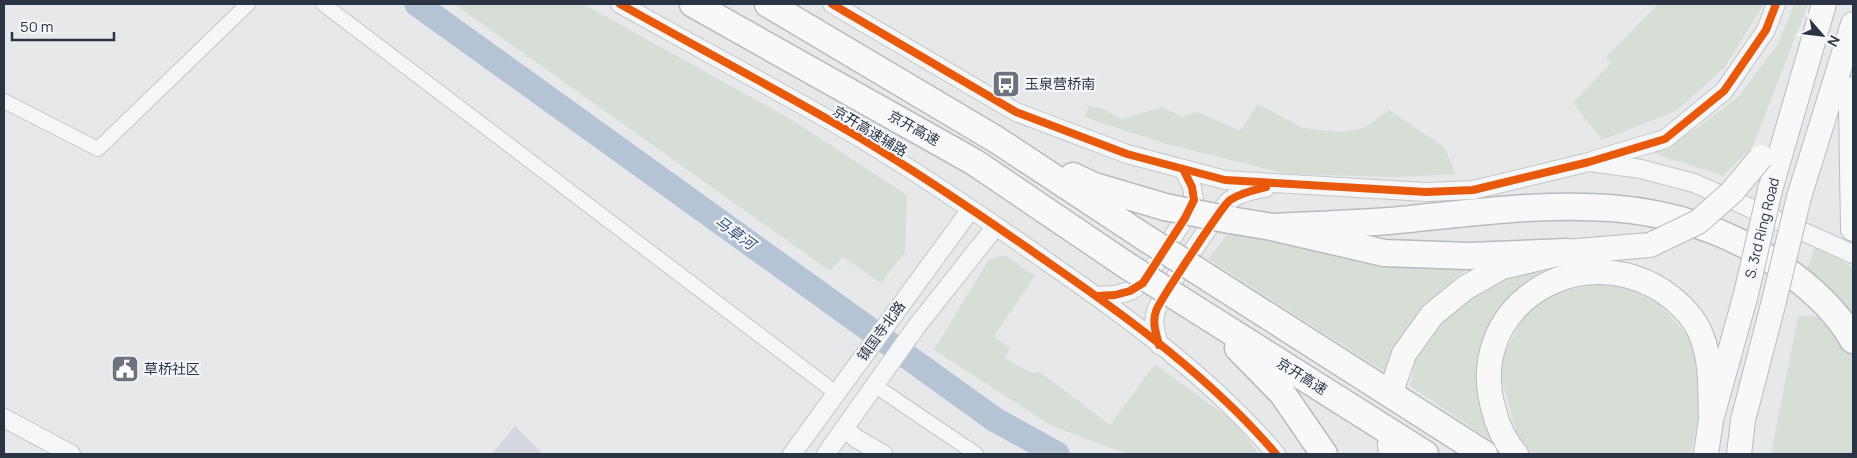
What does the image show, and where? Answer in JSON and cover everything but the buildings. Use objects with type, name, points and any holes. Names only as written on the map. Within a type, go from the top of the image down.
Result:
[{"type":"highway","name":"京开高速","points":[[693,4],[974,162],[1126,265],[1425,454]]},
{"type":"highway","points":[[768,4],[996,140],[1484,454]]},
{"type":"highway","points":[[996,140],[1094,186],[1165,207],[1272,227],[1384,253],[1469,256],[1566,252],[1650,245],[1698,222],[1732,192],[1761,157],[1822,7]]},
{"type":"highway","name":"S. 3rd Ring Road","points":[[1706,454],[1711,420],[1746,294],[1770,190],[1822,7]]},
{"type":"highway","name":"S. 3rd Ring Road","points":[[1738,454],[1743,420],[1799,197],[1853,24]]},
{"type":"highway","points":[[1852,224],[1851,105],[1853,89]]},
{"type":"highway","points":[[1272,227],[1387,221],[1508,208],[1554,206],[1619,208],[1668,215],[1714,230],[1760,252],[1806,285],[1846,328],[1853,340]]},
{"type":"highway","points":[[1394,383],[1404,354],[1432,316],[1466,288],[1502,267],[1566,252]]},
{"type":"highway","points":[[1516,454],[1497,423],[1488,389],[1490,360],[1501,328],[1516,306],[1536,290],[1560,277],[1586,271],[1614,272],[1639,278],[1665,292],[1687,311],[1702,336],[1709,366],[1711,420]]},
{"type":"highway","points":[[1178,298],[1247,356],[1282,393],[1324,454]]},
{"type":"street","points":[[4,101],[98,149],[248,4]]},
{"type":"street","points":[[323,4],[836,393]]},
{"type":"street","name":"京开高速辅路","points":[[620,4],[862,140],[996,226],[1097,296],[1159,345],[1253,428],[1276,454]]},
{"type":"street","points":[[832,4],[1016,112],[1127,154],[1225,180],[1426,192],[1473,190],[1589,162],[1665,139],[1724,91],[1766,30],[1776,4]]},
{"type":"street","points":[[1589,162],[1641,169],[1694,183],[1853,254]]},
{"type":"street","points":[[1097,296],[1130,292],[1143,283],[1186,218],[1194,200],[1192,187],[1182,169]]},
{"type":"street","points":[[1159,345],[1154,326],[1156,310],[1229,201],[1246,192],[1280,184]]},
{"type":"street","name":"镇国寺北路","points":[[792,454],[971,209]]},
{"type":"street","name":"镇国寺北路","points":[[826,454],[916,327],[996,226]]},
{"type":"street","points":[[876,382],[976,454]]},
{"type":"street","points":[[4,418],[71,454]]},
{"type":"street","points":[[844,428],[883,454]]},
{"type":"shaded area","points":[[454,4],[583,4],[792,120],[907,195],[905,252],[881,283],[843,257],[830,271]]},
{"type":"shaded area","points":[[1658,4],[1764,4],[1725,67],[1676,111],[1602,140],[1573,103],[1611,63],[1606,57]]},
{"type":"shaded area","points":[[1794,4],[1808,4],[1753,146],[1723,176],[1653,153],[1697,128],[1738,97],[1778,44]]},
{"type":"shaded area","points":[[1258,104],[1303,128],[1340,132],[1364,128],[1389,110],[1444,147],[1456,174],[1397,177],[1287,174],[1163,143],[1084,117],[1089,106],[1104,109],[1122,119],[1162,107],[1183,117],[1197,112],[1240,131]]},
{"type":"shaded area","points":[[1230,231],[1477,261],[1426,303],[1399,347],[1391,376],[1208,259]]},
{"type":"shaded area","points":[[1815,247],[1852,266],[1853,322],[1807,270]]},
{"type":"shaded area","points":[[1005,255],[1035,276],[994,336],[1010,349],[1004,358],[1032,373],[1040,372],[1110,425],[1155,364],[1233,421],[1259,454],[1124,453],[1050,425],[934,350],[988,261]]},
{"type":"shaded area","points":[[1542,265],[1543,273],[1513,294],[1498,314],[1496,444],[1410,386],[1416,355],[1428,332],[1482,284]]},
{"type":"shaded area","points":[[1616,281],[1660,305],[1691,339],[1700,375],[1700,411],[1691,454],[1529,454],[1517,435],[1500,373],[1505,352],[1523,318],[1543,298],[1569,290]]},
{"type":"shaded area","points":[[1826,315],[1853,354],[1853,454],[1771,454],[1798,317]]},
{"type":"shaded area","points":[[515,426],[543,454],[492,454]]},
{"type":"waterway","name":"马草河","points":[[417,4],[994,419],[1057,454]]},
{"type":"cycle path","points":[[620,4],[862,139],[1003,231],[1110,306],[1169,351],[1225,400],[1276,454]]},
{"type":"cycle path","points":[[832,4],[1016,112],[1127,154],[1225,180],[1426,192],[1473,190],[1589,162],[1665,139],[1724,91],[1766,30],[1776,4]]},
{"type":"cycle path","points":[[1097,296],[1115,295],[1130,291],[1143,283],[1185,218],[1194,200],[1192,187],[1183,169]]},
{"type":"cycle path","points":[[1159,345],[1154,324],[1156,311],[1204,235],[1230,200],[1266,187]]},
{"type":"place","name":"玉泉营桥南","points":[[1006,84]]},
{"type":"place","name":"草桥社区","points":[[125,369]]}]
